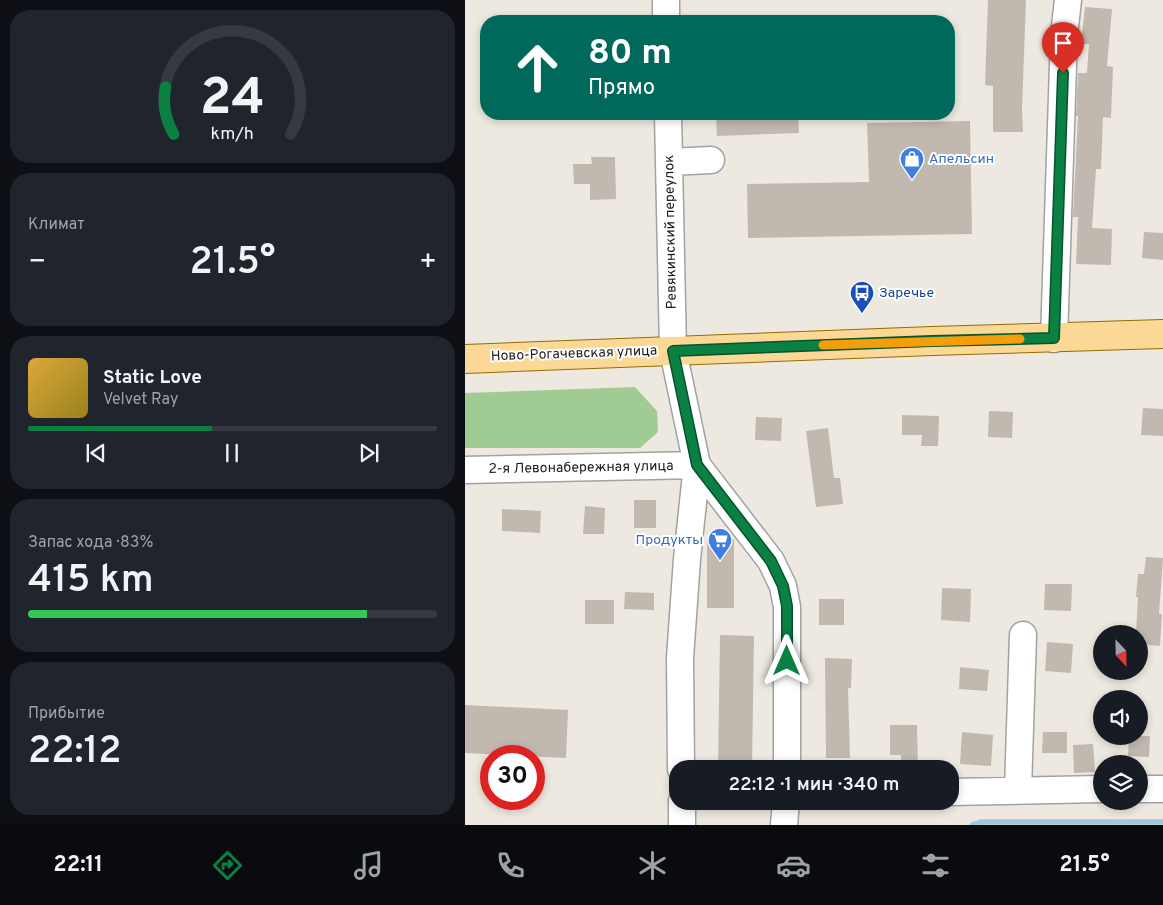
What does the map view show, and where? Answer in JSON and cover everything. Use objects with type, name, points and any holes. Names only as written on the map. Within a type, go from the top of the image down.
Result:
[{"type":"main road","name":"Ново-Рогачевская улица","points":[[465,359],[1163,334]]},
{"type":"street","points":[[666,0],[666,15]]},
{"type":"street","points":[[1054,338],[1064,35],[1068,0]]},
{"type":"street","name":"Ревякинский переулок","points":[[668,120],[673,351],[697,465]]},
{"type":"street","points":[[669,162],[711,160]]},
{"type":"street","points":[[681,760],[680,658],[687,558],[697,465]]},
{"type":"street","points":[[697,465],[771,561],[783,586],[787,606],[787,760]]},
{"type":"street","name":"2-я Левонабережная улица","points":[[465,470],[697,465]]},
{"type":"street","points":[[1018,790],[1023,635]]},
{"type":"street","points":[[1148,789],[1163,788]]},
{"type":"street","points":[[959,792],[1093,789]]},
{"type":"street","points":[[682,810],[682,825]]},
{"type":"street","points":[[783,825],[785,810]]},
{"type":"green space","points":[[635,387],[657,411],[658,432],[640,448],[465,448],[465,393]]},
{"type":"building","points":[[988,0],[1026,0],[1022,109],[1023,132],[993,132],[993,86],[985,85]]},
{"type":"building","points":[[1085,7],[1112,9],[1107,66],[1113,67],[1111,118],[1103,117],[1101,169],[1096,169],[1092,228],[1112,229],[1111,265],[1076,264],[1078,217],[1073,217],[1078,73],[1087,73],[1089,44],[1081,44]]},
{"type":"building","points":[[716,120],[798,120],[799,133],[717,136]]},
{"type":"building","points":[[970,121],[972,234],[748,238],[747,184],[869,182],[867,123]]},
{"type":"building","points":[[591,157],[615,157],[616,199],[590,200],[590,184],[574,184],[573,164],[592,164]]},
{"type":"building","points":[[1144,232],[1163,233],[1163,260],[1142,258]]},
{"type":"building","points":[[1143,408],[1163,409],[1163,436],[1141,435]]},
{"type":"building","points":[[989,411],[1013,412],[1012,438],[988,437]]},
{"type":"building","points":[[902,415],[939,416],[938,446],[921,446],[922,435],[902,435]]},
{"type":"building","points":[[756,417],[782,418],[781,441],[755,440]]},
{"type":"building","points":[[828,428],[834,478],[840,478],[843,504],[816,507],[806,431]]},
{"type":"building","points":[[634,500],[656,500],[656,528],[634,528]]},
{"type":"building","points":[[585,506],[605,508],[604,534],[583,534]]},
{"type":"building","points":[[502,509],[541,511],[540,533],[502,531]]},
{"type":"building","points":[[734,539],[734,608],[707,608],[707,540]]},
{"type":"building","points":[[1146,557],[1163,558],[1159,614],[1162,614],[1160,646],[1148,645],[1148,625],[1136,625],[1138,574],[1144,574]]},
{"type":"building","points":[[1045,584],[1072,584],[1071,611],[1044,610]]},
{"type":"building","points":[[942,588],[971,589],[970,622],[941,620]]},
{"type":"building","points":[[625,592],[654,593],[654,610],[624,609]]},
{"type":"building","points":[[819,599],[844,599],[844,625],[819,625]]},
{"type":"building","points":[[585,600],[614,600],[614,624],[585,624]]},
{"type":"building","points":[[720,635],[754,636],[752,760],[718,760]]},
{"type":"building","points":[[1047,642],[1073,644],[1071,673],[1045,671]]},
{"type":"building","points":[[825,658],[852,659],[851,688],[848,688],[850,758],[826,758]]},
{"type":"building","points":[[960,667],[989,670],[987,691],[959,689]]},
{"type":"building","points":[[465,705],[568,710],[566,758],[545,757],[545,745],[480,745],[480,754],[465,753]]},
{"type":"building","points":[[890,725],[917,725],[918,760],[901,760],[901,755],[890,755]]},
{"type":"building","points":[[962,732],[993,735],[991,766],[960,764]]},
{"type":"building","points":[[1043,732],[1067,732],[1067,753],[1042,753]]},
{"type":"building","points":[[1148,736],[1150,736],[1149,757],[1148,755],[1128,755],[1129,745],[1148,745]]},
{"type":"building","points":[[1093,744],[1093,772],[1074,773],[1073,745]]},
{"type":"waterway","points":[[972,825],[981,822],[1163,822]]},
{"type":"slow traffic","points":[[823,345],[1020,339]]},
{"type":"place","name":"Апельсин","points":[[912,180]]},
{"type":"place","name":"Заречье","points":[[862,314]]},
{"type":"place","name":"Продукты","points":[[720,561]]},
{"type":"route","points":[[787,661],[787,606],[783,586],[771,561],[697,465],[673,351],[1054,338],[1063,73]]}]
